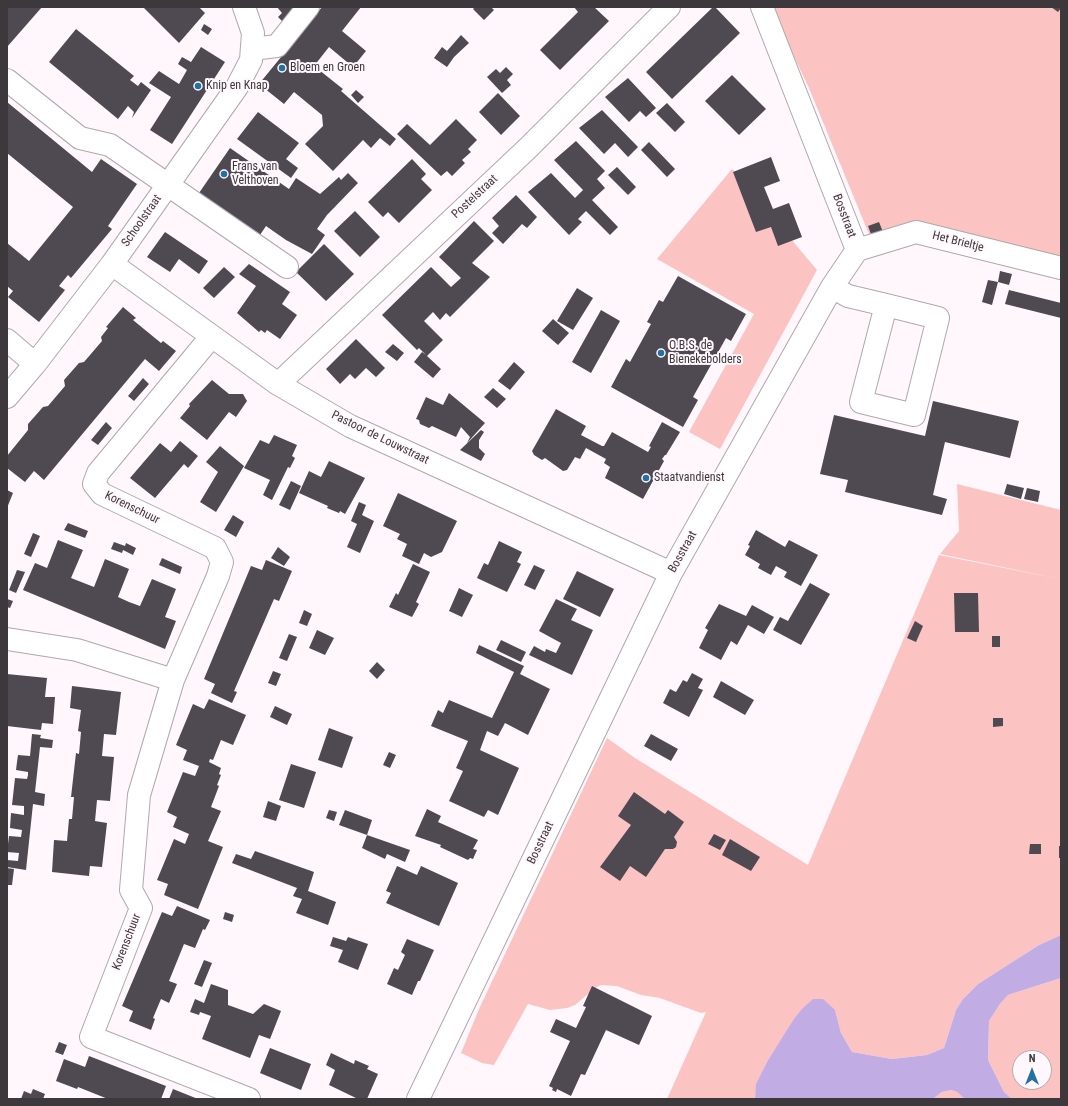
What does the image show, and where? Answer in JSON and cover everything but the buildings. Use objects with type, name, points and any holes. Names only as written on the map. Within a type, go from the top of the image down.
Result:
[{"type":"street","points":[[244,7],[252,41],[277,46],[308,7]]},
{"type":"street","name":"Postelstraat","points":[[278,384],[528,148],[669,7]]},
{"type":"street","name":"Bosstraat","points":[[418,1099],[671,573],[832,287],[857,250],[762,7]]},
{"type":"street","name":"Schoolstraat","points":[[7,397],[36,364],[112,264],[237,87],[251,60],[252,41]]},
{"type":"street","points":[[7,80],[80,138],[110,145],[287,267]]},
{"type":"street","name":"Het Brieltje","points":[[857,250],[916,232],[1061,268]]},
{"type":"street","name":"Pastoor de Louwstraat","points":[[112,264],[278,384],[350,426],[671,573]]},
{"type":"street","points":[[832,287],[848,296],[886,305],[938,318],[914,415],[861,402],[886,305]]},
{"type":"street","name":"Korenschuur","points":[[211,337],[98,473],[94,484],[102,494],[215,548],[222,562],[218,576],[173,680],[139,795],[131,890],[141,908],[91,1037],[249,1099]]},
{"type":"street","points":[[7,340],[36,364]]},
{"type":"street","points":[[7,639],[77,650],[173,680]]},
{"type":"shaded area","points":[[770,7],[1061,7],[1061,260],[934,227],[871,239],[809,88]]},
{"type":"shaded area","points":[[732,169],[817,270],[720,449],[689,432],[754,314],[657,259]]},
{"type":"shaded area","points":[[957,484],[1061,510],[1061,935],[1039,945],[978,984],[963,999],[956,1010],[944,1048],[927,1055],[892,1059],[852,1052],[841,1033],[835,1010],[801,1010],[768,1060],[757,1083],[755,1099],[667,1099],[706,1012],[701,1013],[660,998],[641,995],[617,986],[601,985],[595,988],[575,1005],[567,1008],[550,1010],[528,1004],[494,1065],[482,1063],[461,1053],[479,1009],[607,738],[635,758],[808,865],[939,555],[1060,579],[940,554],[959,531]]},
{"type":"shaded area","points":[[1061,935],[1061,978],[1008,995],[989,1021],[988,1060],[1004,1092],[1012,1099],[965,1099],[957,1092],[951,1090],[942,1092],[933,1099],[755,1099],[756,1084],[768,1060],[794,1019],[813,999],[823,999],[835,1010],[841,1033],[852,1052],[892,1059],[927,1055],[944,1048],[956,1010],[963,999],[978,984],[1039,945]]},
{"type":"shaded area","points":[[1061,978],[1061,1099],[1012,1099],[1004,1092],[988,1060],[989,1021],[1008,995]]},
{"type":"shaded area","points":[[951,1090],[957,1092],[965,1099],[933,1099],[942,1092]]},
{"type":"place","name":"Bloem en Groen","points":[[282,68]]},
{"type":"place","name":"Knip en Knap","points":[[198,86]]},
{"type":"place","name":"Frans van Velthoven","points":[[224,174]]},
{"type":"place","name":"O.B.S. de Bienekebolders","points":[[661,353]]},
{"type":"place","name":"Staatvandienst","points":[[646,478]]}]
